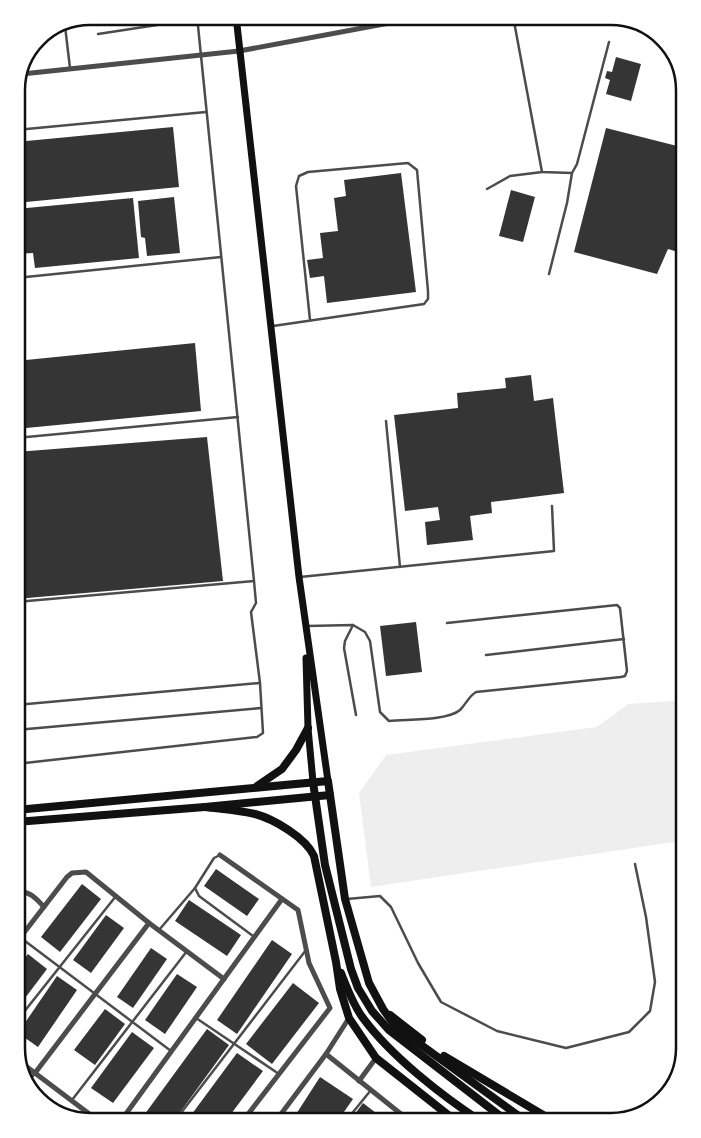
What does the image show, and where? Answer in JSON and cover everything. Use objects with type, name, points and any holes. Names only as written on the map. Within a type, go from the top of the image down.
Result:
[{"type":"main road","points":[[237,25],[305,626],[345,899],[369,983],[382,1009],[395,1026],[515,1113]]},
{"type":"main road","points":[[305,626],[308,728],[324,865],[351,969],[358,988],[372,1011],[389,1030],[496,1113]]},
{"type":"main road","points":[[255,788],[282,769],[296,750],[308,728]]},
{"type":"main road","points":[[25,809],[328,781]]},
{"type":"main road","points":[[25,821],[330,795]]},
{"type":"main road","points":[[205,807],[256,814],[294,833],[309,846],[314,856],[340,989],[349,1018],[376,1058],[446,1113]]},
{"type":"main road","points":[[336,962],[355,1005],[377,1035],[416,1072],[468,1113]]},
{"type":"main road","points":[[382,1009],[438,1052],[540,1113]]},
{"type":"street","points":[[27,73],[239,50],[377,25]]},
{"type":"street","points":[[220,855],[298,910],[310,963],[330,1008],[249,1113]]},
{"type":"street","points":[[25,932],[67,877],[72,873],[86,872],[149,923],[224,979]]},
{"type":"street","points":[[25,892],[33,895],[44,907]]},
{"type":"street","points":[[127,1113],[282,899]]},
{"type":"street","points":[[35,1073],[149,923]]},
{"type":"street","points":[[282,1113],[326,1054],[349,1018]]},
{"type":"street","points":[[326,1054],[400,1113]]},
{"type":"street","points":[[359,1081],[376,1058]]},
{"type":"street","points":[[28,1067],[89,1113]]},
{"type":"lane","points":[[98,34],[157,25]]},
{"type":"lane","points":[[25,763],[256,737],[262,733],[260,684],[251,612],[256,602],[198,25]]},
{"type":"lane","points":[[515,25],[542,172]]},
{"type":"lane","points":[[66,30],[70,68]]},
{"type":"lane","points":[[550,274],[572,173],[577,164],[609,42]]},
{"type":"lane","points":[[25,129],[206,112]]},
{"type":"lane","points":[[270,326],[424,304],[428,299],[428,291],[417,170],[413,166],[408,163],[308,172],[299,176],[296,186],[310,320]]},
{"type":"lane","points":[[487,189],[510,176],[542,172],[572,173]]},
{"type":"lane","points":[[25,277],[221,257]]},
{"type":"lane","points":[[25,437],[238,417]]},
{"type":"lane","points":[[386,421],[400,567]]},
{"type":"lane","points":[[299,577],[554,551],[552,506]]},
{"type":"lane","points":[[25,601],[254,581]]},
{"type":"lane","points":[[305,626],[354,625],[365,632],[370,641],[380,712],[389,721],[448,716],[460,710],[476,692],[625,676],[627,670],[620,608],[617,605],[447,622]]},
{"type":"lane","points":[[354,625],[345,641],[344,648],[356,715]]},
{"type":"lane","points":[[486,655],[624,639]]},
{"type":"lane","points":[[25,704],[260,684]]},
{"type":"lane","points":[[25,729],[262,708]]},
{"type":"lane","points":[[159,930],[195,888],[214,858],[220,855]]},
{"type":"lane","points":[[345,899],[380,896],[391,907],[418,963],[440,1002],[497,1031],[566,1048],[629,1032],[650,1011],[655,982],[646,917],[635,864]]},
{"type":"lane","points":[[195,888],[199,896],[254,937]]},
{"type":"lane","points":[[25,1011],[116,896]]},
{"type":"lane","points":[[25,942],[171,1052]]},
{"type":"lane","points":[[181,1113],[306,950]]},
{"type":"lane","points":[[72,1100],[186,951]]},
{"type":"lane","points":[[196,1018],[279,1074]]},
{"type":"lane","points":[[32,1077],[35,1073]]},
{"type":"lane","points":[[352,1113],[371,1090]]},
{"type":"shaded area","points":[[676,701],[676,845],[674,842],[371,887],[359,793],[386,755],[597,727],[628,704]]},
{"type":"building","points":[[616,57],[641,64],[631,101],[606,94],[610,80],[605,78],[607,71],[612,72]]},
{"type":"building","points":[[173,127],[179,187],[25,202],[25,141]]},
{"type":"building","points":[[606,128],[676,146],[676,251],[668,249],[657,274],[574,252]]},
{"type":"building","points":[[401,173],[416,292],[327,303],[324,276],[310,278],[307,260],[323,258],[320,233],[338,231],[334,198],[346,196],[344,180]]},
{"type":"building","points":[[511,190],[535,197],[523,242],[499,236]]},
{"type":"building","points":[[174,197],[180,253],[147,256],[145,238],[141,237],[138,201]]},
{"type":"building","points":[[133,198],[139,258],[35,268],[33,253],[25,253],[25,208]]},
{"type":"building","points":[[195,343],[201,411],[25,428],[25,360]]},
{"type":"building","points":[[531,375],[534,401],[553,398],[564,493],[491,502],[492,513],[470,516],[473,540],[427,545],[425,522],[440,520],[438,507],[405,511],[394,415],[458,408],[457,393],[506,388],[505,378]]},
{"type":"building","points":[[207,437],[223,581],[25,598],[25,451]]},
{"type":"building","points":[[416,622],[422,672],[386,676],[380,626]]},
{"type":"building","points":[[216,869],[259,899],[247,916],[204,886]]},
{"type":"building","points":[[82,884],[101,899],[60,952],[41,937]]},
{"type":"building","points":[[189,900],[241,935],[227,956],[175,921]]},
{"type":"building","points":[[106,915],[124,928],[91,973],[73,960]]},
{"type":"building","points":[[272,940],[292,954],[237,1034],[217,1020]]},
{"type":"building","points":[[151,948],[167,959],[133,1008],[117,997]]},
{"type":"building","points":[[28,954],[47,969],[25,998],[25,958]]},
{"type":"building","points":[[177,974],[197,987],[165,1034],[145,1020]]},
{"type":"building","points":[[57,976],[77,990],[38,1047],[25,1038],[25,1023]]},
{"type":"building","points":[[293,983],[319,1003],[272,1064],[246,1044]]},
{"type":"building","points":[[105,1009],[125,1024],[95,1065],[74,1050]]},
{"type":"building","points":[[207,1029],[229,1045],[180,1113],[146,1113]]},
{"type":"building","points":[[132,1032],[154,1048],[113,1103],[91,1088]]},
{"type":"building","points":[[237,1053],[263,1071],[232,1113],[193,1113]]},
{"type":"building","points":[[320,1077],[353,1099],[343,1113],[297,1113]]},
{"type":"building","points":[[363,1103],[376,1113],[356,1113]]}]
